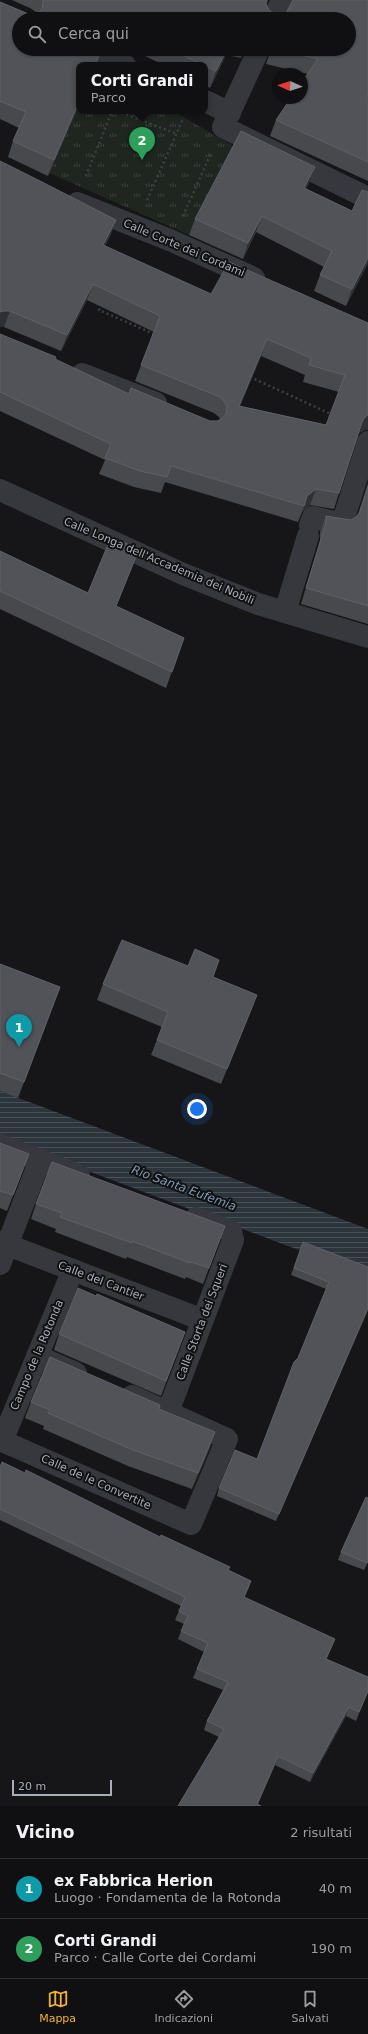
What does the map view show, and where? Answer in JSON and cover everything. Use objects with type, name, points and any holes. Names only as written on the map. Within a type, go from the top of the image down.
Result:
[{"type":"street","points":[[276,12],[282,0]]},
{"type":"street","points":[[105,56],[118,62]]},
{"type":"street","points":[[226,120],[256,56]]},
{"type":"street","points":[[208,105],[226,120],[368,198]]},
{"type":"street","name":"Calle Corte dei Cordami","points":[[66,198],[172,242],[274,287]]},
{"type":"street","points":[[64,366],[172,410]]},
{"type":"street","points":[[285,612],[313,516],[342,524],[368,442]]},
{"type":"street","name":"Calle Longa dell'Accademia dei Nobili","points":[[0,490],[183,574],[258,604],[368,637]]},
{"type":"street","points":[[0,1145],[98,1182]]},
{"type":"street","points":[[2,1250],[40,1160]]},
{"type":"street","name":"Calle Storta dei Squeri","points":[[168,1412],[233,1240],[231,1231],[179,1212]]},
{"type":"street","name":"Calle del Cantier","points":[[2,1250],[73,1270],[203,1320]]},
{"type":"street","name":"Campo de la Rotonda","points":[[1,1441],[73,1270]]},
{"type":"street","points":[[37,1356],[168,1412]]},
{"type":"street","name":"Calle de le Convertite","points":[[1,1441],[192,1524],[227,1439],[168,1412]]},
{"type":"path","points":[[66,198],[110,114]]},
{"type":"path","points":[[125,114],[177,134]]},
{"type":"path","points":[[136,227],[184,117]]},
{"type":"path","points":[[172,242],[226,120]]},
{"type":"path","points":[[102,303],[99,310],[157,336]]},
{"type":"path","points":[[244,375],[339,418]]},
{"type":"green space","points":[[76,112],[76,114],[178,114],[235,147],[189,235],[49,173]]},
{"type":"water","name":"Rio Santa Eufemia","points":[[0,1091],[368,1229],[368,1276],[0,1138]]},
{"type":"building","points":[[43,0],[267,0],[266,4],[272,12],[39,12],[42,9]]},
{"type":"building","points":[[293,0],[368,0],[368,162],[276,120],[287,104],[308,104],[308,73],[318,59],[305,56],[356,56],[356,12],[287,12]]},
{"type":"building","points":[[0,2],[24,12],[12,12],[12,56],[99,56],[96,62],[76,62],[76,109],[54,160],[13,141],[26,112],[0,101]]},
{"type":"building","points":[[184,56],[224,56],[216,71],[208,67],[208,62],[197,62]]},
{"type":"building","points":[[241,131],[315,167],[304,188],[352,211],[362,190],[368,192],[368,258],[352,289],[320,275],[332,251],[262,216],[248,243],[195,219]]},
{"type":"building","points":[[0,161],[116,220],[103,245],[211,294],[229,262],[368,323],[368,415],[362,422],[339,493],[316,489],[307,496],[304,506],[171,466],[167,477],[140,471],[105,458],[111,444],[0,392],[0,334],[56,357],[55,359],[129,394],[131,388],[210,421],[222,419],[226,414],[227,407],[220,397],[141,365],[160,316],[93,284],[67,335],[10,311],[0,312]],"holes":[[[267,339],[311,358],[309,365],[345,375],[326,425],[239,406]]]},
{"type":"building","points":[[368,486],[368,606],[306,588],[326,523],[326,516],[351,520],[356,517],[360,512]]},
{"type":"building","points":[[111,537],[139,549],[116,606],[184,638],[172,672],[0,591],[0,551],[88,593]]},
{"type":"building","points":[[122,940],[188,966],[195,949],[219,960],[213,977],[257,995],[227,1069],[157,1040],[168,1012],[103,984]]},
{"type":"building","points":[[0,964],[60,987],[24,1082],[0,1073]]},
{"type":"building","points":[[0,1143],[29,1154],[13,1195],[0,1191]]},
{"type":"building","points":[[52,1162],[225,1226],[209,1268],[191,1262],[190,1263],[132,1241],[132,1243],[60,1217],[62,1213],[36,1204]]},
{"type":"building","points":[[303,1242],[368,1267],[368,1308],[279,1514],[219,1488],[235,1450],[257,1459],[294,1362],[298,1358],[329,1282],[294,1268]]},
{"type":"building","points":[[78,1288],[96,1296],[97,1294],[185,1332],[166,1381],[59,1334]]},
{"type":"building","points":[[50,1357],[160,1405],[159,1409],[215,1432],[198,1473],[133,1450],[48,1413],[50,1410],[31,1402]]},
{"type":"building","points":[[2,1462],[25,1473],[26,1470],[160,1537],[161,1535],[230,1567],[228,1570],[251,1581],[244,1597],[335,1639],[326,1659],[368,1677],[368,1691],[359,1712],[349,1707],[313,1773],[278,1756],[257,1804],[261,1806],[178,1806],[224,1729],[207,1721],[228,1682],[197,1669],[208,1643],[181,1631],[188,1616],[179,1611],[185,1597],[0,1509],[0,1467]]},
{"type":"building","points":[[366,1497],[368,1498],[367,1563],[341,1552]]},
{"type":"place","name":"Corti Grandi","points":[[142,160]]},
{"type":"place","name":"ex Fabbrica Herion","points":[[19,1047]]}]
